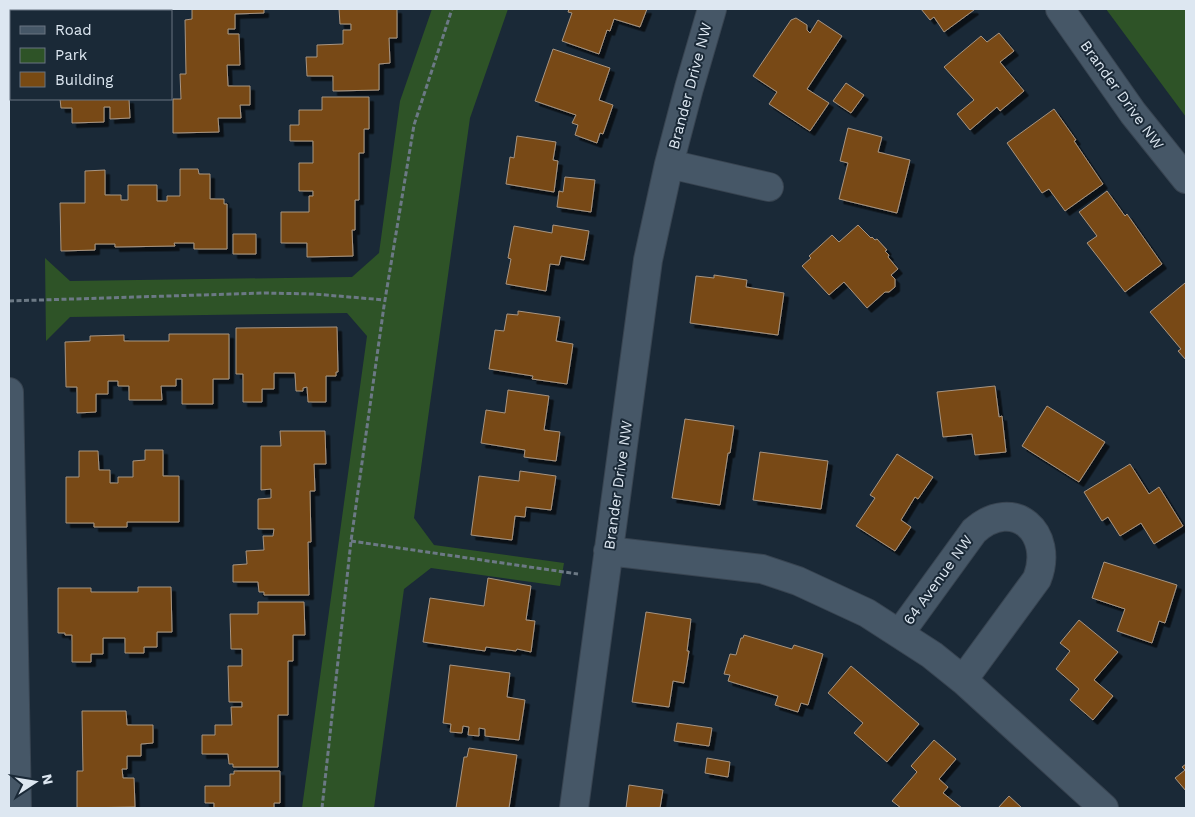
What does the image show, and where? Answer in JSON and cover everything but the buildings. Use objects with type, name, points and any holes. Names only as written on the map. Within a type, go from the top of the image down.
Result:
[{"type":"street","name":"Brander Drive NW","points":[[574,808],[648,260],[688,88],[712,9]]},
{"type":"street","name":"Brander Drive NW","points":[[1060,9],[1133,113],[1186,179]]},
{"type":"street","name":"Brander Drive NW","points":[[669,164],[769,187]]},
{"type":"street","points":[[9,392],[17,808]]},
{"type":"street","name":"64 Avenue NW","points":[[900,633],[974,531],[990,519],[1010,517],[1021,520],[1038,538],[1043,558],[1041,569],[1037,579],[963,680]]},
{"type":"street","name":"64 Avenue NW","points":[[607,564],[762,569],[798,581],[833,596],[867,613],[932,655],[963,680],[1104,808]]},
{"type":"path","points":[[322,808],[351,542],[385,300],[414,125],[452,9]]},
{"type":"path","points":[[9,301],[264,293],[314,294],[385,300]]},
{"type":"path","points":[[351,542],[607,564]]},
{"type":"green space","points":[[432,9],[508,9],[470,118],[414,518],[434,545],[564,563],[560,586],[431,568],[404,589],[374,808],[302,808],[367,336],[347,313],[70,317],[46,341],[45,258],[70,281],[352,277],[379,253],[400,101]]},
{"type":"green space","points":[[1106,9],[1186,9],[1186,117]]}]
